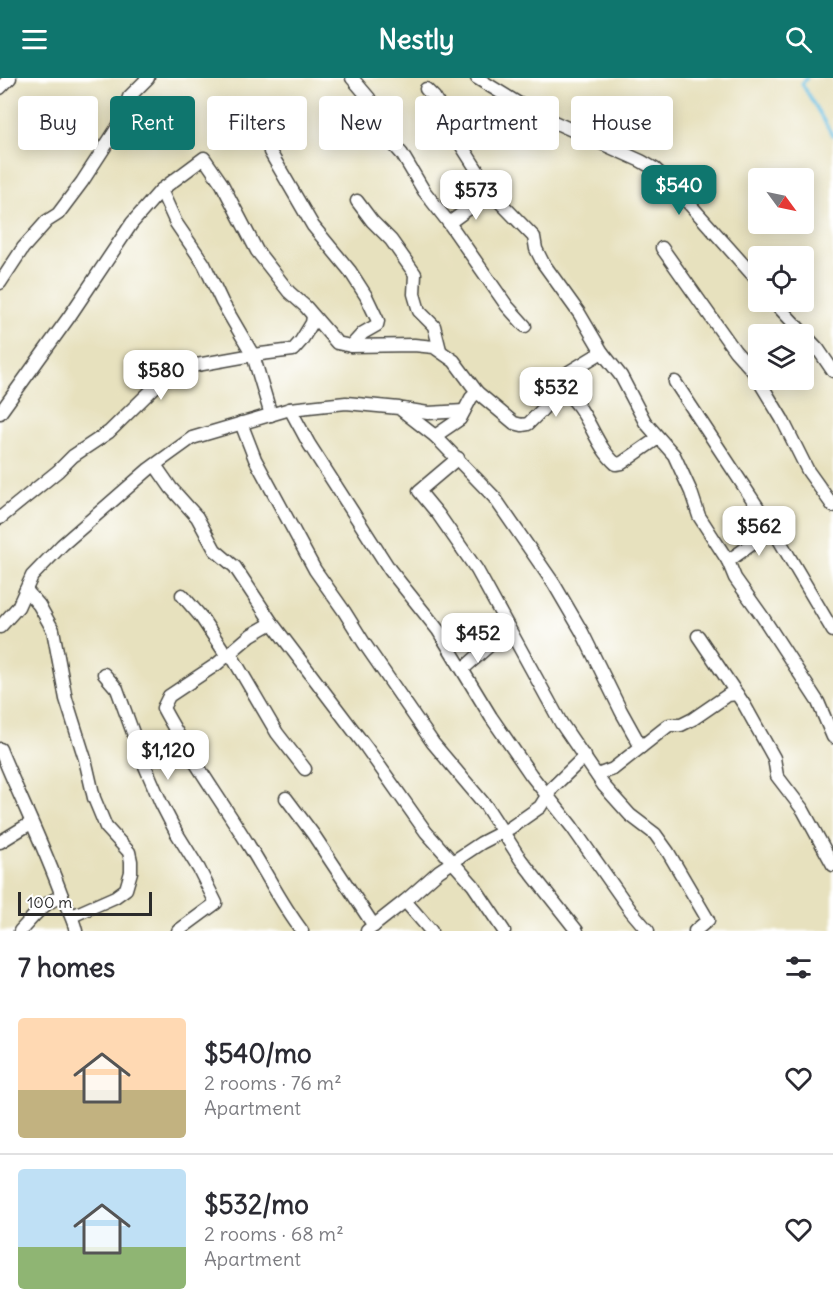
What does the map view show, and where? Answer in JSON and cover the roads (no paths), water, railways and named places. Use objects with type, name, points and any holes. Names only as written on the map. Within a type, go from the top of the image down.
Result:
[{"type":"street","points":[[0,88],[10,78]]},
{"type":"street","points":[[0,283],[23,248],[47,221],[58,214],[82,182],[121,122],[129,97],[148,78]]},
{"type":"street","points":[[352,78],[369,98],[386,136],[402,154],[424,191],[507,306],[525,326]]},
{"type":"street","points":[[477,78],[534,113],[655,169],[676,189],[748,270]]},
{"type":"street","points":[[426,89],[434,97],[493,195],[534,237],[536,249],[543,263],[579,313],[602,352],[621,376],[645,422],[674,455],[699,516],[728,561],[735,578],[818,702],[833,737]]},
{"type":"street","points":[[270,152],[314,226],[366,296],[378,321],[351,346]]},
{"type":"street","points":[[0,413],[69,318],[132,223],[161,190],[204,158],[222,184],[257,251],[289,292],[337,342],[351,346],[434,347],[454,361],[477,392],[514,423],[522,425],[528,424],[542,411],[560,389],[569,372],[602,352]]},
{"type":"street","points":[[161,190],[176,223],[204,264],[222,302],[253,354],[271,415]]},
{"type":"street","points":[[449,223],[486,196],[493,195]]},
{"type":"street","points":[[357,201],[372,221],[391,240],[415,274],[414,294],[419,311],[434,326],[440,350]]},
{"type":"street","points":[[662,248],[735,351],[753,371],[783,419],[808,471],[833,506]]},
{"type":"street","points":[[783,312],[818,349],[833,370]]},
{"type":"street","points":[[0,518],[73,456],[109,432],[164,378],[180,368],[253,354],[293,350],[302,341],[312,323],[313,316]]},
{"type":"street","points":[[818,349],[833,357]]},
{"type":"street","points":[[675,382],[772,530],[833,631]]},
{"type":"street","points":[[560,389],[579,406],[599,443],[616,464],[622,463],[658,438]]},
{"type":"street","points":[[430,432],[460,419],[471,398],[477,392]]},
{"type":"street","points":[[0,627],[18,607],[32,576],[62,545],[154,465],[192,438],[290,410],[346,403],[399,408],[428,414],[464,411]]},
{"type":"street","points":[[399,408],[430,432],[494,496],[554,584],[582,632],[641,747]]},
{"type":"street","points":[[290,410],[303,435],[368,537],[390,570],[438,630],[491,717],[547,797],[572,827],[648,931]]},
{"type":"street","points":[[428,414],[430,432]]},
{"type":"street","points":[[241,423],[255,459],[315,570],[411,713],[454,770],[486,806],[501,831],[577,931]]},
{"type":"street","points":[[458,458],[419,491],[477,570],[498,607],[507,629],[561,723],[597,776],[618,802],[636,820],[655,834],[668,852],[708,920],[695,931]]},
{"type":"street","points":[[154,465],[196,517],[215,550],[235,567],[272,623],[366,747],[426,832],[473,885],[504,931]]},
{"type":"street","points":[[728,561],[772,530]]},
{"type":"street","points":[[26,590],[39,605],[53,630],[66,699],[85,759],[94,798],[106,827],[129,852],[131,861],[131,872],[126,889],[115,897],[72,916]]},
{"type":"street","points":[[182,595],[229,655],[277,732],[305,769]]},
{"type":"street","points":[[272,623],[251,635],[229,655],[169,696],[163,708],[251,849],[275,892],[302,931]]},
{"type":"street","points":[[463,669],[507,629]]},
{"type":"street","points":[[698,636],[737,694],[774,759],[777,776],[803,810],[833,865]]},
{"type":"street","points":[[104,674],[117,689],[161,803],[216,903],[178,931]]},
{"type":"street","points":[[597,776],[613,769],[669,725],[681,725],[728,695],[737,694]]},
{"type":"street","points":[[0,749],[31,823],[50,861],[76,931]]},
{"type":"street","points":[[286,798],[313,834],[371,928],[439,870],[501,831],[510,828],[540,807],[552,788],[585,756]]},
{"type":"street","points":[[0,842],[31,823]]},
{"type":"street","points":[[20,931],[39,909],[49,901],[62,896]]},
{"type":"street","points":[[405,901],[431,931]]},
{"type":"waterway","points":[[807,78],[802,84],[833,136]]}]
